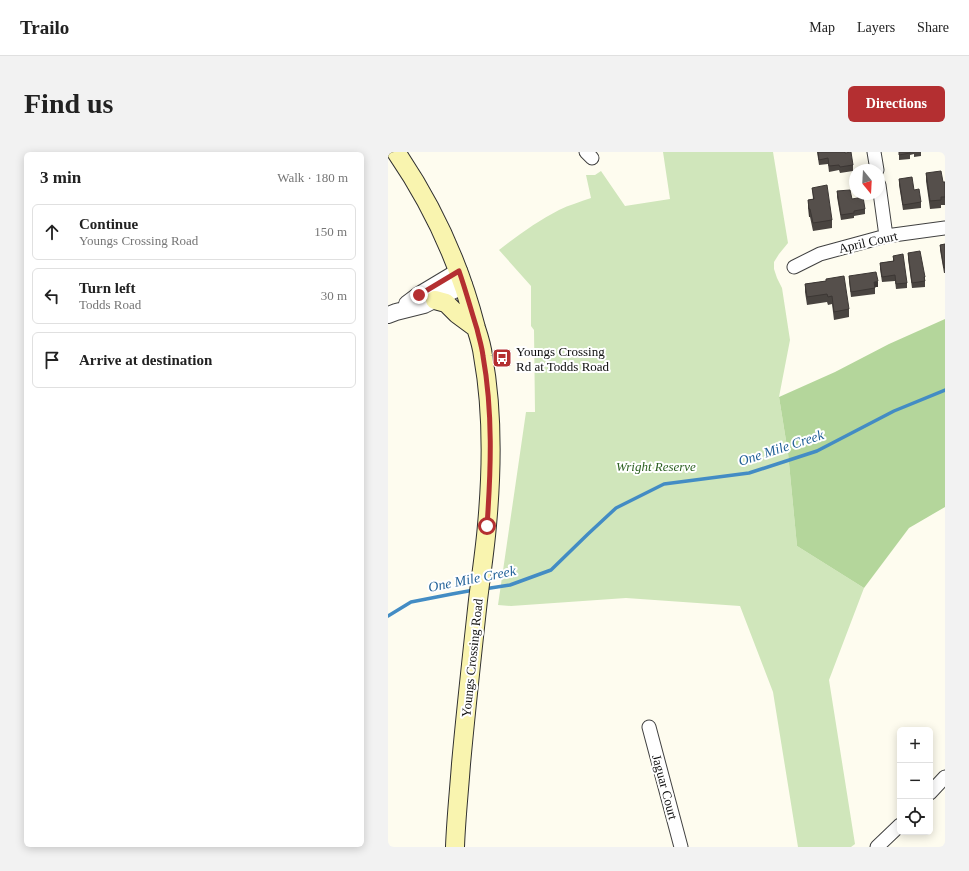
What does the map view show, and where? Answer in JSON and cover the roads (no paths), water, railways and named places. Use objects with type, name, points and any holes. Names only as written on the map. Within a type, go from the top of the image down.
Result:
[{"type":"main road","name":"Youngs Crossing Road","points":[[396,152],[419,188],[450,249],[471,306],[483,355],[488,390],[491,430],[491,478],[464,730],[455,847]]},
{"type":"main road","points":[[435,300],[446,303],[457,314],[476,328]]},
{"type":"street","points":[[874,152],[876,164]]},
{"type":"street","points":[[881,200],[886,236]]},
{"type":"street","name":"April Court","points":[[794,267],[820,254],[886,236],[945,228]]},
{"type":"street","points":[[392,314],[424,305],[435,300],[461,278]]},
{"type":"street","points":[[392,314],[419,295],[461,278]]},
{"type":"street","name":"Jaguar Court","points":[[649,727],[681,847]]},
{"type":"street","points":[[933,790],[945,777]]},
{"type":"street","points":[[877,847],[897,828]]},
{"type":"waterway","name":"One Mile Creek","points":[[484,589],[510,585],[551,570],[616,508],[664,484],[749,473],[817,451],[894,411],[945,390]]},
{"type":"waterway","name":"One Mile Creek","points":[[388,616],[411,602],[474,590]]},
{"type":"place","name":"Youngs Crossing Rd at Todds Road","points":[[502,358]]},
{"type":"park label","name":"Wright Reserve","points":[[656,466]]}]
